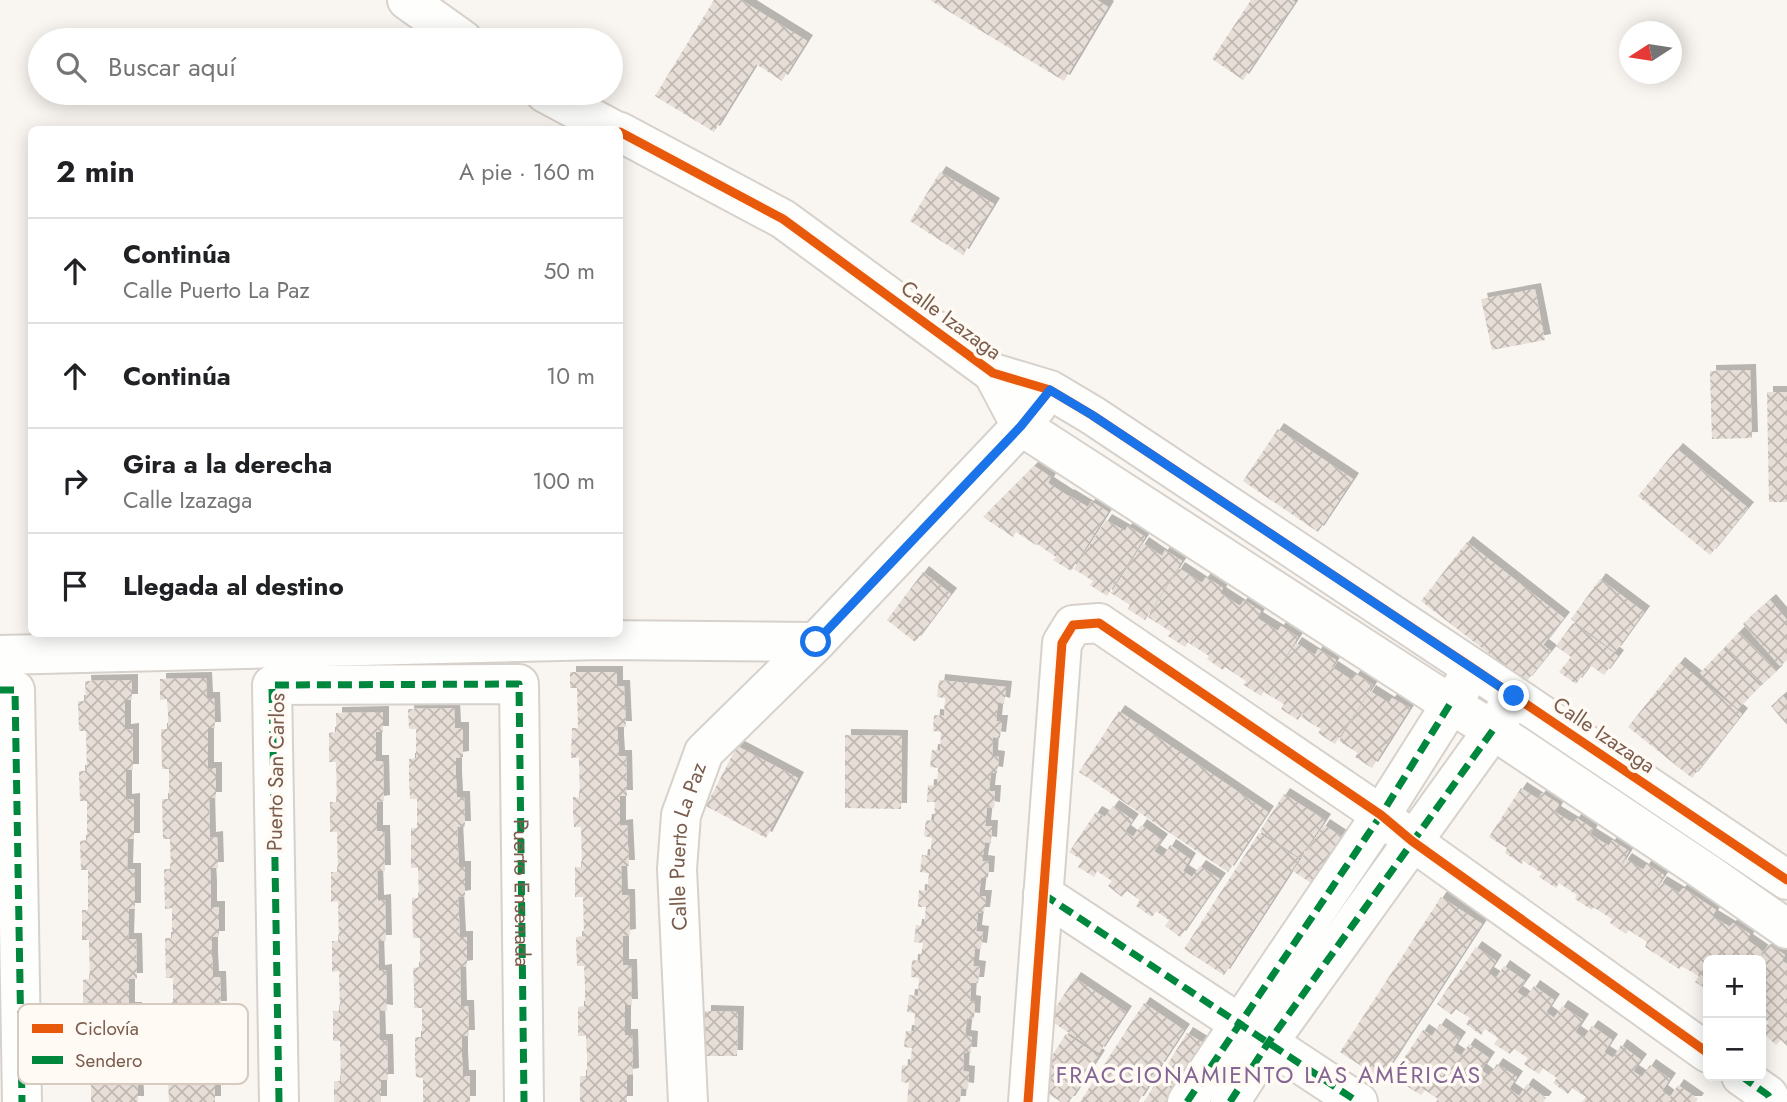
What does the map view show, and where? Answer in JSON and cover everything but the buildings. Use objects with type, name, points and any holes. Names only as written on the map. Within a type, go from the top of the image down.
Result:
[{"type":"street","points":[[407,0],[446,28]]},
{"type":"street","points":[[567,105],[607,126]]},
{"type":"street","name":"Calle Izazaga","points":[[623,134],[783,219],[993,373],[1050,390],[1092,415],[1787,880]]},
{"type":"street","name":"Calle Izazaga","points":[[993,373],[1021,426],[1493,730],[1787,929]]},
{"type":"street","name":"Calle Puerto La Paz","points":[[688,1102],[677,869],[681,815],[704,752],[816,642],[1021,426],[1050,390]]},
{"type":"street","points":[[1028,1102],[1062,643],[1073,625],[1099,623],[1381,815],[1412,841],[1703,1049]]},
{"type":"street","points":[[0,655],[602,640],[816,642]]},
{"type":"street","points":[[1230,1102],[1254,1034],[1381,815],[1474,669]]},
{"type":"street","name":"Puerto San Carlos","points":[[279,1102],[272,685],[519,684]]},
{"type":"street","name":"Puerto Ensenada","points":[[519,684],[524,1102]]},
{"type":"street","points":[[8,690],[19,1004]]},
{"type":"street","points":[[1187,1102],[1254,1034],[1412,841],[1493,730],[1514,696]]},
{"type":"street","points":[[1043,894],[1358,1102]]},
{"type":"street","points":[[1748,1081],[1768,1095],[1772,1102]]},
{"type":"street","points":[[21,1084],[22,1102]]},
{"type":"marked path","points":[[279,1102],[272,685],[519,684],[524,1102]]},
{"type":"marked path","points":[[0,690],[15,690],[20,1004]]},
{"type":"marked path","points":[[1187,1102],[1381,815],[1450,704]]},
{"type":"marked path","points":[[1230,1102],[1268,1043],[1493,730]]},
{"type":"marked path","points":[[1043,894],[1358,1102]]},
{"type":"marked path","points":[[1748,1081],[1768,1095],[1772,1102]]},
{"type":"marked path","points":[[22,1084],[22,1102]]},
{"type":"cycle path","points":[[623,134],[783,219],[993,373],[1050,390],[1092,415],[1787,880]]},
{"type":"cycle path","points":[[1028,1102],[1062,643],[1073,625],[1099,623],[1381,815],[1412,841],[1703,1049]]},
{"type":"district","name":"FRACCIONAMIENTO LAS AMÉRICAS","points":[[1269,1075]]},
{"type":"route","points":[[816,642],[1021,426],[1050,390],[1092,415],[1514,696]]}]
